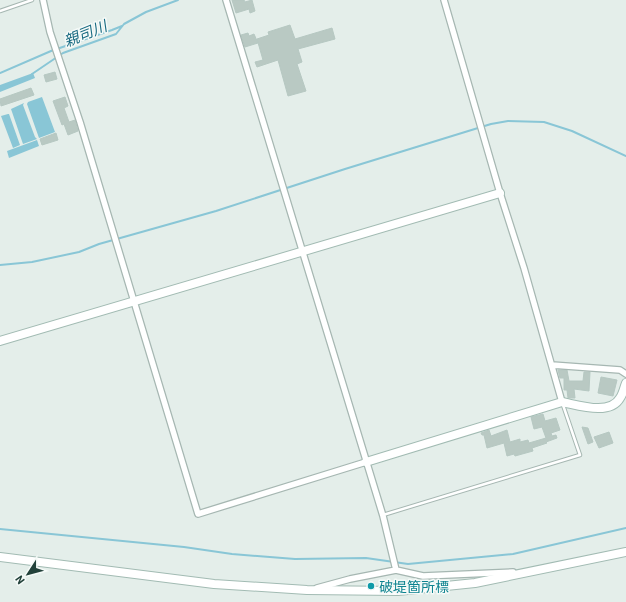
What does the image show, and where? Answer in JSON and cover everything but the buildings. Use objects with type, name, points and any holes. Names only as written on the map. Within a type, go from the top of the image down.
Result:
[{"type":"street","points":[[43,0],[50,32],[80,122],[198,514],[562,402],[592,408],[611,406],[620,400],[626,383]]},
{"type":"street","points":[[226,0],[383,516],[396,570]]},
{"type":"street","points":[[444,0],[500,193],[524,268],[562,402]]},
{"type":"street","points":[[0,341],[134,300],[500,193]]},
{"type":"street","points":[[552,365],[620,370],[626,374]]},
{"type":"street","points":[[0,557],[214,584],[307,590],[406,591],[475,583],[626,552]]},
{"type":"street","points":[[307,590],[350,579],[396,570],[423,576],[468,573],[530,572]]},
{"type":"lane","points":[[0,11],[32,0]]},
{"type":"lane","points":[[383,516],[580,455],[562,402]]},
{"type":"water","points":[[33,73],[35,78],[0,92],[0,85]]},
{"type":"water","points":[[42,97],[55,132],[39,138],[27,104],[28,102]]},
{"type":"water","points":[[24,103],[23,105],[37,139],[23,144],[11,109]]},
{"type":"water","points":[[9,114],[20,145],[13,148],[1,116]]},
{"type":"water","points":[[37,140],[39,146],[9,158],[7,151]]},
{"type":"waterway","name":"親司川","points":[[32,74],[63,53],[116,34],[124,24],[146,12],[178,0]]},
{"type":"waterway","points":[[0,73],[51,51],[122,26]]},
{"type":"waterway","points":[[0,265],[32,262],[79,252],[99,244],[216,211],[491,124],[508,121],[544,122],[572,131],[626,156]]},
{"type":"waterway","points":[[0,529],[184,547],[232,554],[295,559],[366,558],[408,564],[513,554],[626,528]]},
{"type":"place","name":"破堤箇所標","points":[[371,586]]}]
